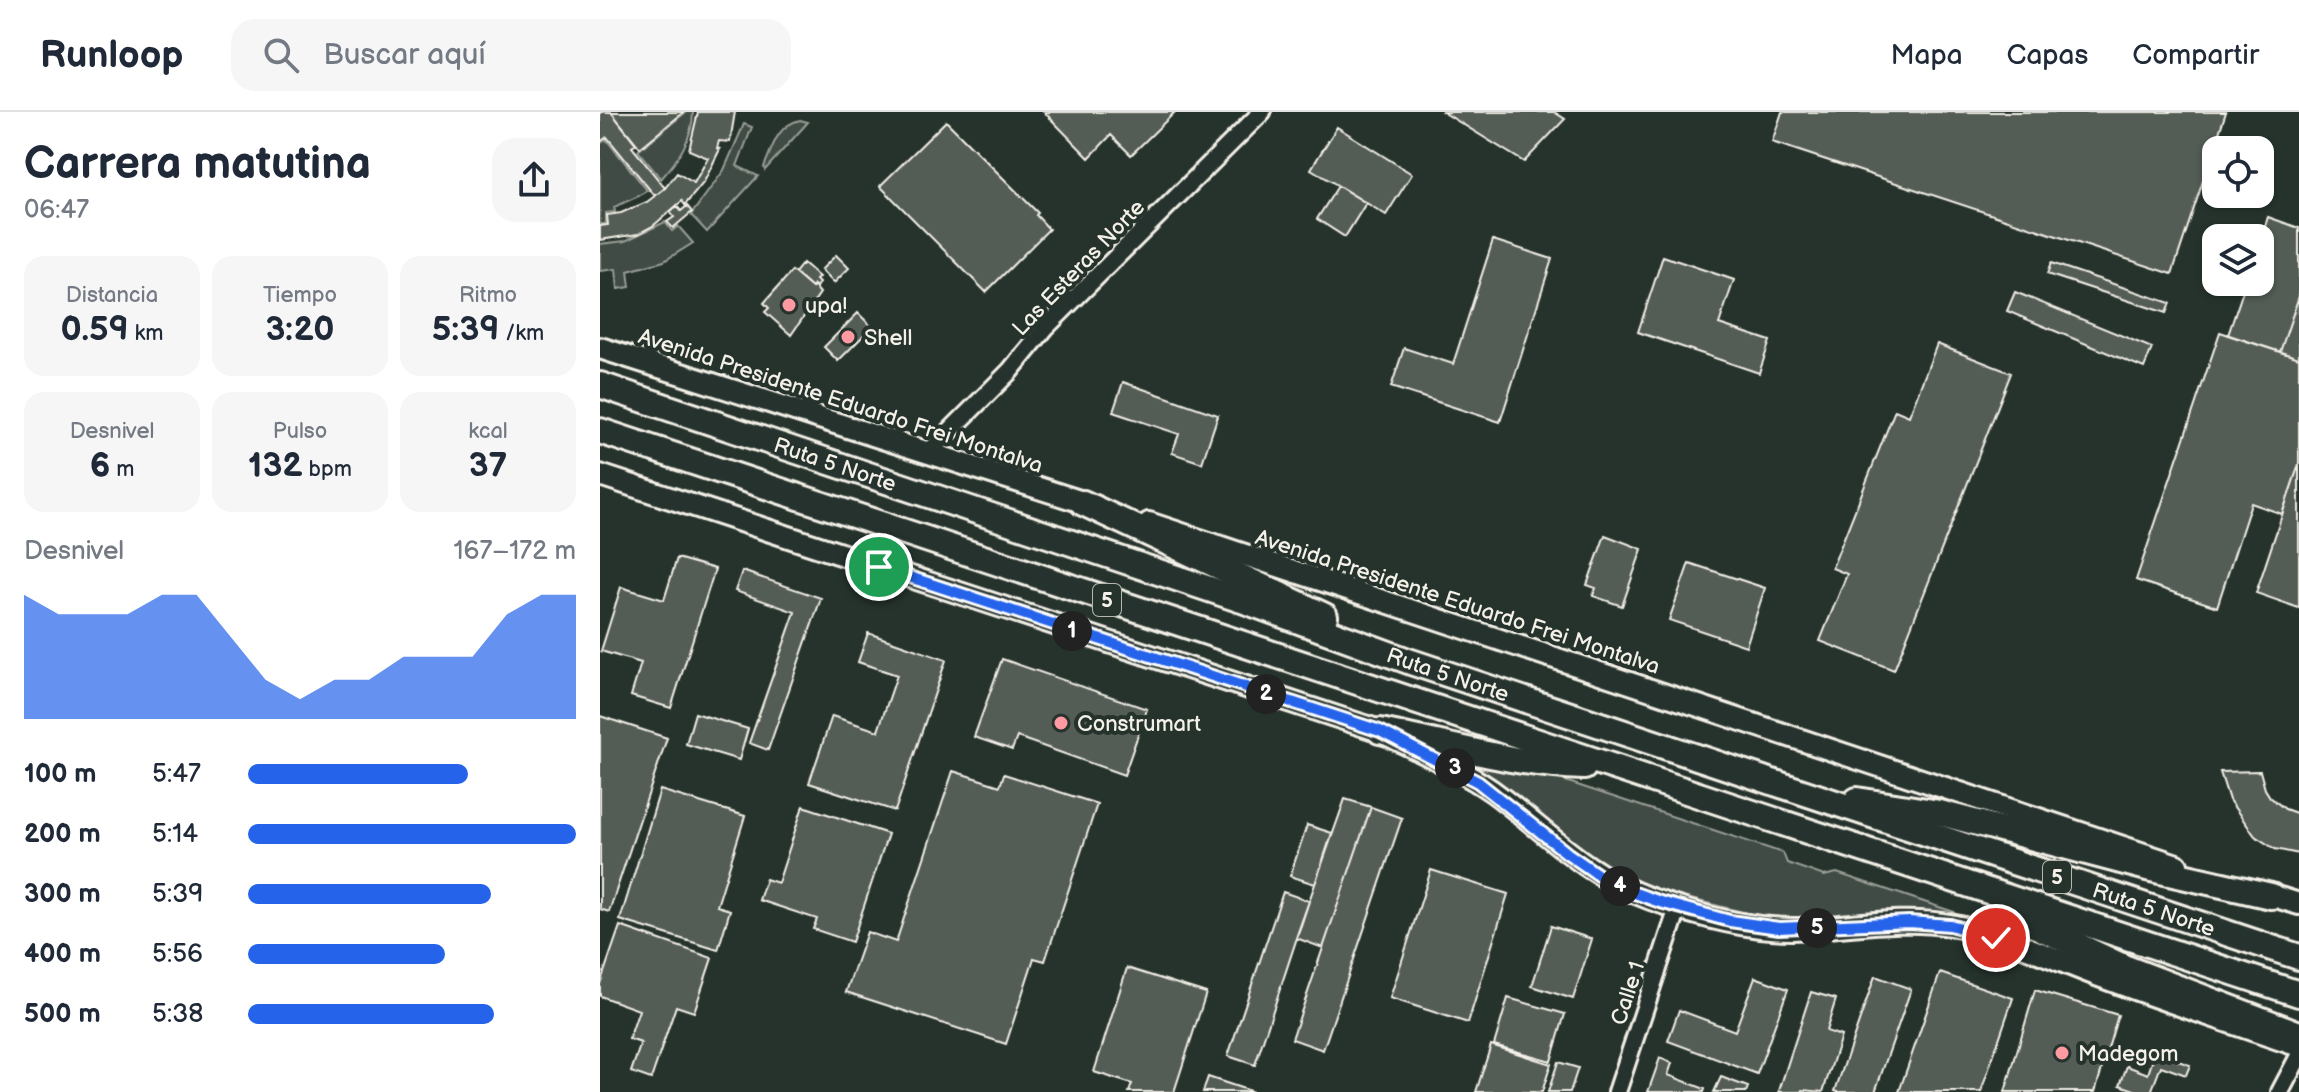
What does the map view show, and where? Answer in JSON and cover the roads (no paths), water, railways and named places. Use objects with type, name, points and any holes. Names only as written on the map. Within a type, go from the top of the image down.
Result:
[{"type":"highway","name":"Ruta 5 Norte","points":[[600,385],[1242,600],[1411,662],[2299,957]]},
{"type":"highway","name":"Ruta 5 Norte","points":[[600,431],[2299,994]]},
{"type":"highway","points":[[1083,503],[1251,580],[1411,662]]},
{"type":"highway","points":[[1380,731],[1554,765],[1615,768]]},
{"type":"highway","points":[[1815,797],[1881,802],[1940,813],[2147,868],[2271,896]]},
{"type":"highway","points":[[1911,866],[2114,963],[2299,1034]]},
{"type":"main road","name":"Avenida Presidente Eduardo Frei Montalva","points":[[600,348],[1083,503],[1981,802],[2299,904]]},
{"type":"main road","points":[[600,475],[1380,731],[1478,782],[1600,876],[1632,892],[1678,908],[1749,925],[1779,928],[1909,922],[1950,925],[1996,938],[2174,1004],[2299,1046]]},
{"type":"street","name":"Las Esteras Norte","points":[[928,453],[1010,371],[1046,327],[1262,112]]},
{"type":"street","name":"Calle 1","points":[[1617,1092],[1678,908]]},
{"type":"street","points":[[2280,1092],[2299,1056]]},
{"type":"place","name":"upa!","points":[[789,305]]},
{"type":"place","name":"Shell","points":[[848,337]]},
{"type":"place","name":"Construmart","points":[[1061,723]]},
{"type":"place","name":"Madegom","points":[[2062,1053]]}]
